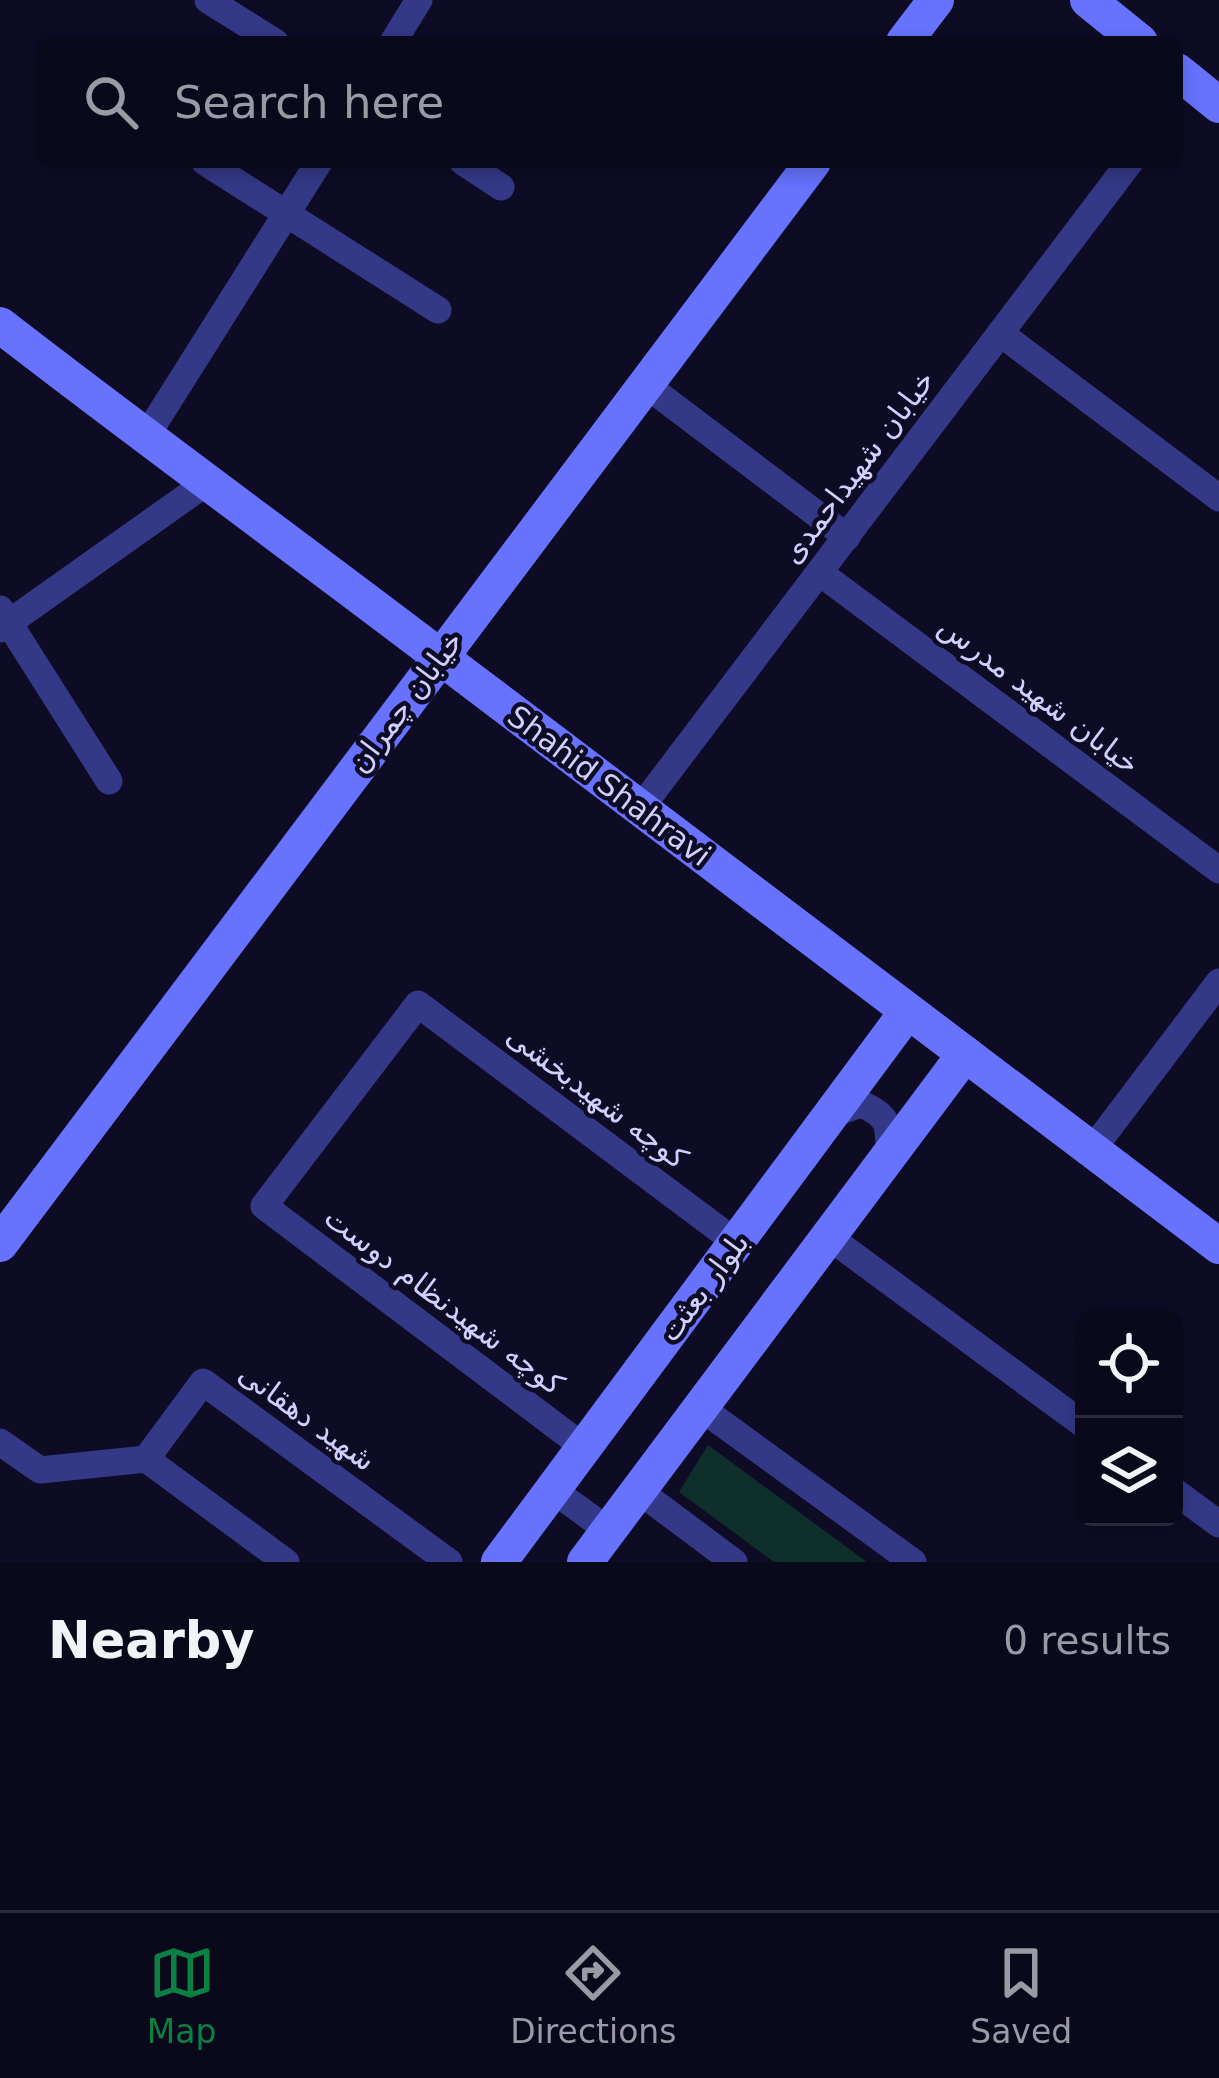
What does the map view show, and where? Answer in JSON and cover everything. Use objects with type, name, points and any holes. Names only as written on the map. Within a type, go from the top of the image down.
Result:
[{"type":"street","points":[[208,0],[265,36]]},
{"type":"street","points":[[398,36],[419,0]]},
{"type":"street","points":[[909,36],[936,0]]},
{"type":"street","points":[[1088,0],[1133,36]]},
{"type":"street","points":[[215,168],[438,310]]},
{"type":"street","points":[[145,438],[315,168]]},
{"type":"street","points":[[472,168],[501,187]]},
{"type":"street","name":"خیابان چمران","points":[[0,1244],[809,168]]},
{"type":"street","name":"خیابان شهیداحمدی","points":[[638,810],[1125,168]]},
{"type":"street","name":"Shahid Shahravi","points":[[0,325],[1219,1246]]},
{"type":"street","points":[[1000,333],[1219,498]]},
{"type":"street","points":[[646,385],[847,536]]},
{"type":"street","points":[[109,782],[3,620],[206,483]]},
{"type":"street","name":"خیابان شهید مدرس","points":[[820,573],[1215,861]]},
{"type":"street","points":[[1092,1150],[1219,982]]},
{"type":"street","name":"کوچه شهیدبخشی","points":[[264,1206],[418,1004],[737,1244]]},
{"type":"street","name":"بلوار بعثت","points":[[500,1562],[907,1012]]},
{"type":"street","points":[[585,1562],[965,1054]]},
{"type":"street","points":[[832,1114],[861,1104],[878,1112],[890,1128],[889,1155]]},
{"type":"street","name":"کوچه شهیدنظام دوست","points":[[264,1206],[585,1448]]},
{"type":"street","points":[[830,1237],[1075,1418]]},
{"type":"street","name":"شهید دهقانی","points":[[146,1459],[203,1382],[448,1562]]},
{"type":"street","points":[[701,1408],[913,1562]]},
{"type":"street","points":[[0,1442],[40,1470],[146,1459],[286,1562]]},
{"type":"street","points":[[553,1490],[608,1531]]},
{"type":"street","points":[[639,1491],[734,1562]]},
{"type":"street","points":[[1183,1498],[1219,1524]]},
{"type":"green space","points":[[708,1445],[867,1562],[774,1562],[679,1492]]}]
